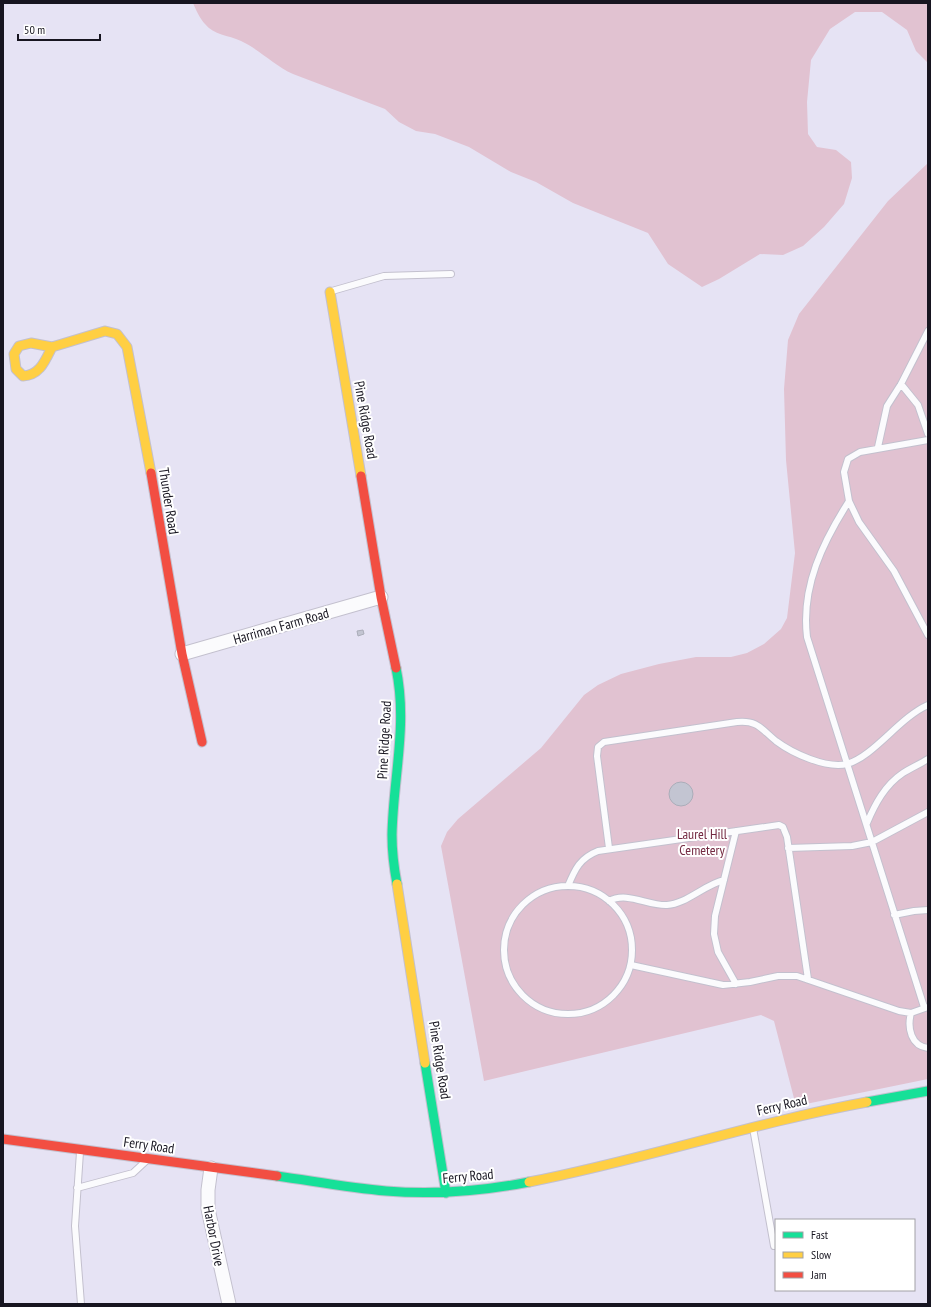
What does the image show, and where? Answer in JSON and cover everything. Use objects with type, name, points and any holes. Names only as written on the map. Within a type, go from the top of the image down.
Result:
[{"type":"street","name":"Pine Ridge Road","points":[[330,292],[381,597],[401,691],[402,722],[392,835],[393,859],[446,1192]]},
{"type":"street","name":"Thunder Road","points":[[52,347],[38,373],[28,377],[23,376],[15,369],[13,356],[14,351],[21,345],[29,343],[52,347],[105,331],[117,334],[127,347],[144,433],[182,654],[202,742]]},
{"type":"street","name":"Harriman Farm Road","points":[[182,654],[381,597]]},
{"type":"street","name":"Ferry Road","points":[[3,1138],[80,1150],[386,1191],[446,1192],[503,1187],[570,1173],[753,1126],[928,1090]]},
{"type":"street","name":"Harbor Drive","points":[[211,1168],[208,1190],[208,1208],[228,1304]]},
{"type":"lane","points":[[330,292],[384,276],[451,274]]},
{"type":"lane","points":[[878,447],[887,406],[901,384],[928,331]]},
{"type":"lane","points":[[901,384],[918,405],[928,434]]},
{"type":"lane","points":[[928,440],[892,447],[878,447],[855,454],[846,463],[844,472],[850,500],[859,522],[894,571],[928,635]]},
{"type":"lane","points":[[631,965],[714,984],[736,984],[782,976],[808,979],[849,995],[911,1013],[926,1007],[894,915],[867,823],[808,642],[805,618],[814,568],[826,540],[850,500]]},
{"type":"lane","points":[[609,848],[597,756],[598,747],[604,742],[737,722],[750,722],[760,727],[775,740],[798,755],[825,763],[848,764],[866,752],[916,711],[928,705]]},
{"type":"lane","points":[[867,823],[876,802],[888,787],[903,773],[928,759]]},
{"type":"lane","points":[[788,848],[852,846],[872,842],[928,812]]},
{"type":"lane","points":[[568,886],[575,869],[583,858],[598,851],[609,848],[779,825],[786,831],[808,979]]},
{"type":"lane","points":[[736,831],[715,916],[714,941],[718,952],[736,984]]},
{"type":"lane","points":[[609,901],[620,897],[668,905],[682,900],[705,887],[724,880]]},
{"type":"lane","points":[[568,886],[593,891],[609,901],[618,909],[628,927],[633,947],[631,965],[626,977],[615,994],[598,1007],[579,1014],[558,1014],[539,1007],[522,995],[516,987],[507,968],[505,958],[506,938],[513,918],[526,902],[534,896],[553,888],[568,886]]},
{"type":"lane","points":[[894,915],[928,910]]},
{"type":"lane","points":[[911,1013],[909,1020],[912,1037],[916,1044],[928,1048]]},
{"type":"lane","points":[[753,1126],[774,1246]]},
{"type":"lane","points":[[80,1150],[75,1226],[81,1304]]},
{"type":"lane","points":[[77,1188],[133,1173],[148,1159]]},
{"type":"green space","points":[[193,3],[928,3],[928,63],[916,51],[907,30],[882,12],[855,12],[830,29],[811,60],[807,102],[808,134],[817,147],[836,150],[851,162],[852,178],[844,204],[824,227],[803,246],[783,255],[760,254],[719,279],[702,287],[668,264],[648,233],[573,203],[536,182],[511,172],[469,147],[435,134],[416,131],[399,122],[385,109],[293,74],[241,41],[217,33],[209,28],[203,22]]},
{"type":"green space","name":"Laurel Hill Cemetery","points":[[928,163],[928,1079],[796,1106],[774,1021],[761,1015],[484,1081],[441,846],[447,832],[458,819],[541,748],[584,695],[598,685],[621,674],[659,664],[696,657],[731,657],[747,653],[764,644],[781,629],[787,618],[795,553],[786,460],[784,389],[788,340],[799,314],[888,201]]},
{"type":"building","points":[[363,630],[364,634],[358,636],[357,631]]},
{"type":"building","points":[[676,782],[686,782],[693,789],[693,799],[686,806],[676,806],[669,799],[669,789]]},
{"type":"traffic: fast","points":[[396,668],[401,710],[399,752],[393,814],[392,848],[397,884]]},
{"type":"traffic: fast","points":[[425,1063],[446,1193]]},
{"type":"traffic: fast","points":[[867,1102],[928,1091]]},
{"type":"traffic: fast","points":[[277,1176],[358,1188],[422,1193],[494,1188],[529,1182]]},
{"type":"traffic: slow","points":[[330,292],[361,476]]},
{"type":"traffic: slow","points":[[52,347],[31,343],[19,346],[14,354],[16,369],[23,376],[29,375],[38,370],[52,347],[105,331],[117,334],[127,347],[151,473]]},
{"type":"traffic: slow","points":[[397,884],[425,1063]]},
{"type":"traffic: slow","points":[[529,1182],[614,1163],[782,1120],[867,1102]]},
{"type":"traffic: jam","points":[[151,473],[182,654],[202,742]]},
{"type":"traffic: jam","points":[[361,476],[381,597],[396,668]]},
{"type":"traffic: jam","points":[[3,1139],[277,1176]]}]
